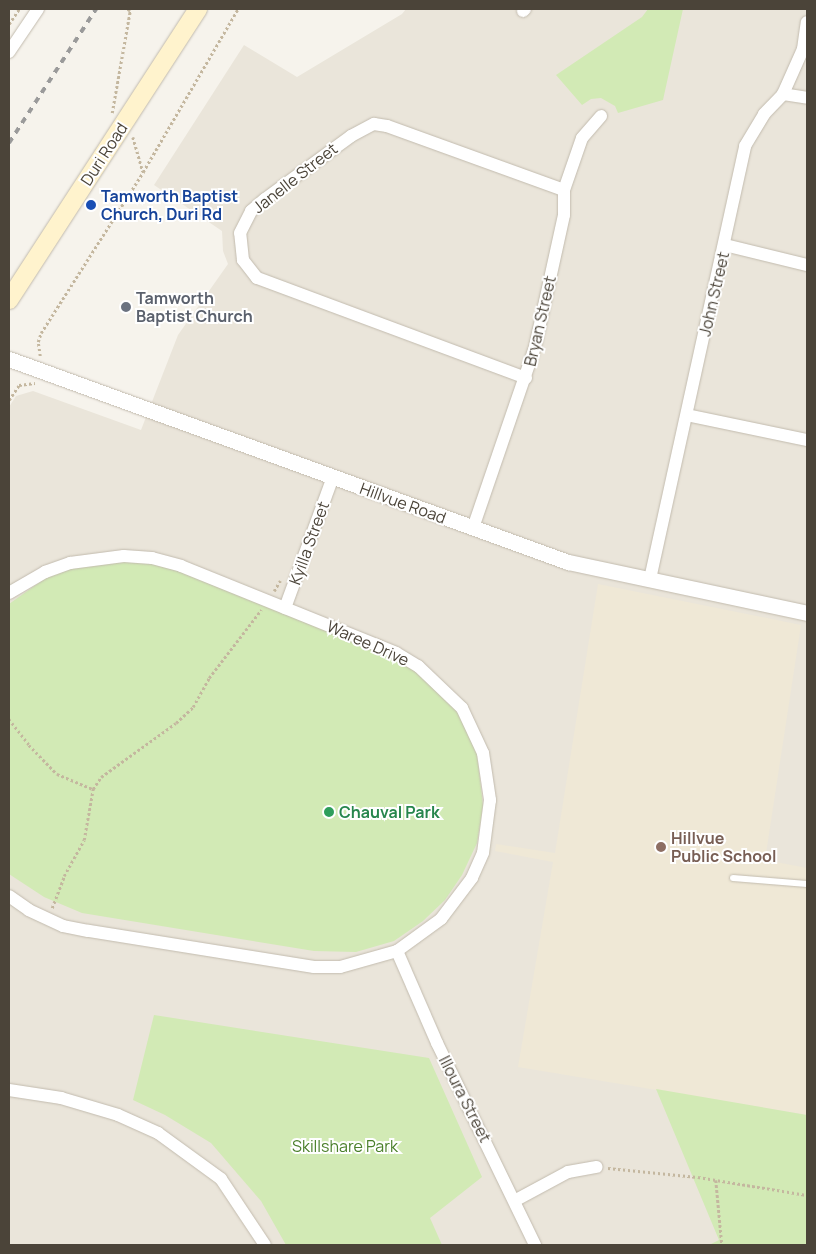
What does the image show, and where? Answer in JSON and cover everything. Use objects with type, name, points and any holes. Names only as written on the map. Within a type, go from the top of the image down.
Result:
[{"type":"main road","name":"Duri Road","points":[[9,300],[198,9]]},
{"type":"street","points":[[9,51],[38,9]]},
{"type":"street","name":"John Street","points":[[650,579],[745,146],[764,114],[783,94],[803,49],[807,22]]},
{"type":"street","points":[[783,94],[807,98]]},
{"type":"street","name":"Bryan Street","points":[[473,528],[526,378],[564,215],[564,190],[582,138],[600,116]]},
{"type":"street","name":"Janelle Street","points":[[526,378],[257,278],[243,260],[240,233],[251,211],[265,199],[351,136],[374,124],[387,126],[564,190]]},
{"type":"street","points":[[725,244],[807,265]]},
{"type":"street","name":"Hillvue Road","points":[[10,364],[41,371],[568,562],[807,612]]},
{"type":"street","points":[[686,415],[807,440]]},
{"type":"street","name":"Kyilla Street","points":[[285,608],[333,477]]},
{"type":"street","name":"Waree Drive","points":[[9,593],[45,572],[70,563],[124,556],[181,566],[285,608],[418,666],[462,708],[483,753],[489,779],[490,821],[476,870],[441,919],[397,951],[340,968],[314,968],[88,931],[48,919],[9,896]]},
{"type":"street","name":"Illoura Street","points":[[397,951],[437,1043],[516,1200],[535,1245]]},
{"type":"street","points":[[9,1090],[61,1098],[118,1115],[158,1133],[221,1178],[265,1245]]},
{"type":"street","points":[[516,1200],[568,1172],[597,1167]]},
{"type":"lane","points":[[733,878],[807,884]]},
{"type":"path","points":[[9,24],[19,9]]},
{"type":"path","points":[[127,9],[130,11],[112,109],[113,121],[132,132],[143,172]]},
{"type":"path","points":[[9,400],[19,385],[33,384],[41,371],[38,342],[41,332],[143,172],[238,9]]},
{"type":"path","points":[[48,919],[64,876],[84,840],[93,789],[101,777],[176,723],[193,707],[209,678],[268,602]]},
{"type":"path","points":[[9,719],[29,745],[57,774],[93,789]]},
{"type":"path","points":[[597,1167],[716,1180],[807,1195]]},
{"type":"path","points":[[716,1180],[722,1245]]},
{"type":"shaded area","points":[[406,9],[807,9],[807,1245],[9,1245],[9,407],[16,396],[33,391],[141,430],[178,335],[228,264],[223,251],[222,231],[154,185],[244,45],[297,77],[402,14]]},
{"type":"shaded area","name":"Hillvue Public School","points":[[598,584],[801,625],[765,860],[807,868],[807,1115],[518,1067],[553,862],[495,851],[496,844],[555,853]]},
{"type":"green space","points":[[648,9],[683,9],[663,100],[618,113],[615,106],[601,98],[591,99],[582,105],[556,75],[642,17]]},
{"type":"green space","name":"Chauval Park","points":[[139,559],[182,568],[406,662],[455,705],[477,753],[483,806],[477,843],[462,875],[445,900],[423,921],[394,941],[356,952],[314,951],[82,913],[44,897],[9,874],[9,604],[54,572],[96,561]]},
{"type":"green space","name":"Skillshare Park","points":[[154,1015],[429,1058],[482,1177],[430,1218],[442,1245],[286,1245],[261,1201],[211,1143],[165,1115],[133,1100]]},
{"type":"green space","points":[[656,1089],[807,1115],[807,1245],[709,1245],[719,1240]]},
{"type":"railway","points":[[9,143],[96,9]]},
{"type":"place","name":"Tamworth Baptist Church, Duri Rd","points":[[91,205]]},
{"type":"place","name":"Tamworth Baptist Church","points":[[126,307]]},
{"type":"place","name":"Chauval Park","points":[[329,812]]},
{"type":"place","name":"Hillvue Public School","points":[[661,847]]}]
